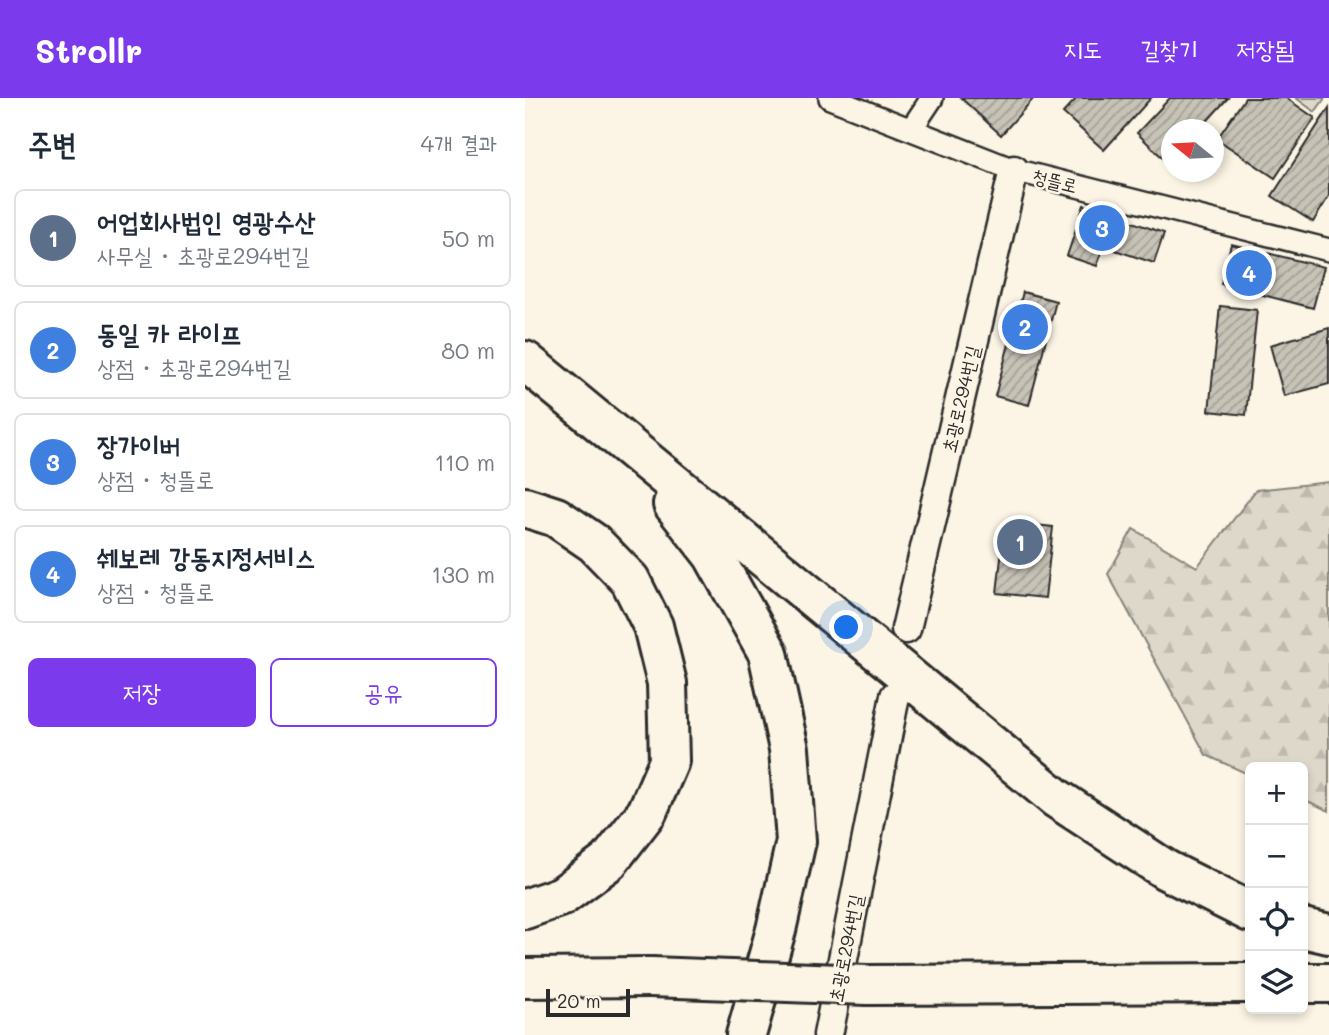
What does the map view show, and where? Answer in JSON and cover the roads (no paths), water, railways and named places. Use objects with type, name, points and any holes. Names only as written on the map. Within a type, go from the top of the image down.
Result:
[{"type":"highway","points":[[525,361],[1056,798],[1166,870],[1245,910]]},
{"type":"highway","points":[[629,448],[713,555],[768,653],[789,749],[796,841],[776,930],[747,1035]]},
{"type":"highway","points":[[525,507],[556,516],[594,543],[630,580],[653,626],[667,683],[669,761],[647,813],[610,861],[562,896],[525,909]]},
{"type":"highway","points":[[1308,929],[1329,934]]},
{"type":"highway","points":[[525,978],[651,977],[867,985],[1245,983]]},
{"type":"highway","points":[[1308,983],[1329,983]]},
{"type":"street","name":"청뜰로","points":[[830,98],[1014,170],[1329,250]]},
{"type":"street","points":[[912,128],[932,98]]},
{"type":"street","name":"초광로294번길","points":[[906,629],[1014,170]]},
{"type":"street","name":"초광로294번길","points":[[828,1035],[895,696]]},
{"type":"place","name":"장가이버","points":[[1102,228]]},
{"type":"place","name":"쉐보레 강동지정서비스","points":[[1249,273]]},
{"type":"place","name":"동일 카 라이프","points":[[1025,327]]},
{"type":"place","name":"어업회사법인 영광수산","points":[[1020,542]]}]
